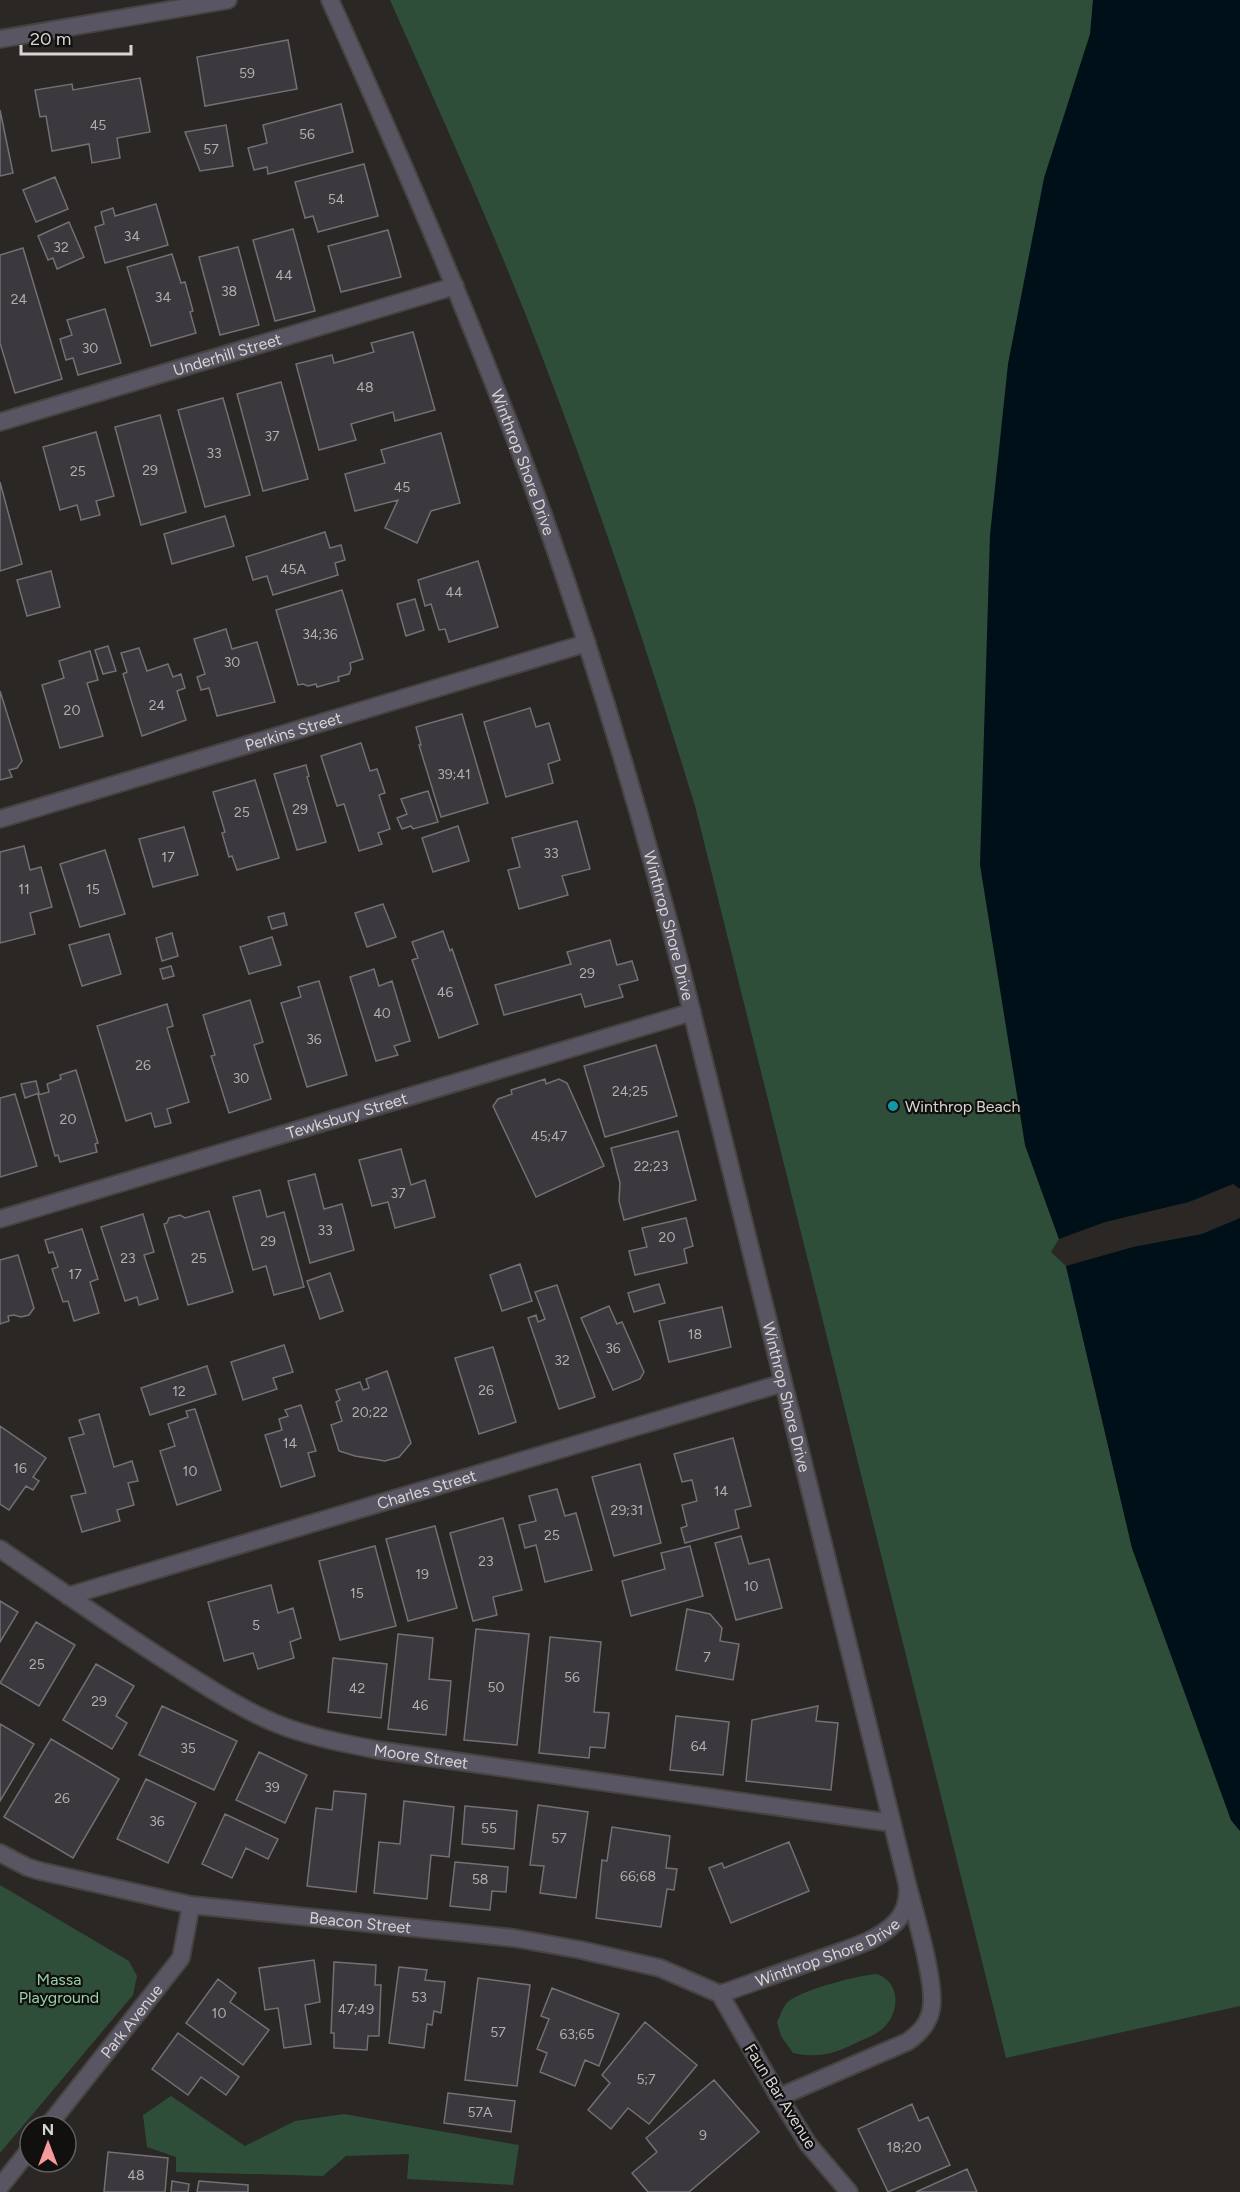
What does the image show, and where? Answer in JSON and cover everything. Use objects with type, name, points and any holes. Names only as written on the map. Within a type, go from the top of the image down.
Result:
[{"type":"street","points":[[0,39],[228,0]]},
{"type":"street","name":"Winthrop Shore Drive","points":[[330,0],[455,286],[526,468],[587,643],[659,885],[692,1012],[931,1987],[932,2009],[923,2028],[907,2042],[779,2097]]},
{"type":"street","name":"Underhill Street","points":[[0,422],[455,286]]},
{"type":"street","name":"Perkins Street","points":[[0,819],[587,643]]},
{"type":"street","name":"Tewksbury Street","points":[[0,1218],[692,1012]]},
{"type":"street","name":"Charles Street","points":[[68,1596],[783,1383]]},
{"type":"street","name":"Moore Street","points":[[0,1549],[152,1652],[232,1702],[285,1727],[313,1736],[378,1750],[892,1823]]},
{"type":"street","name":"Beacon Street","points":[[0,1853],[15,1862],[40,1871],[191,1905],[514,1938],[612,1956],[660,1968],[720,1995]]},
{"type":"street","name":"Winthrop Shore Drive","points":[[720,1995],[878,1935],[894,1924],[903,1914],[907,1899],[907,1883]]},
{"type":"street","name":"Park Avenue","points":[[58,2114],[181,1958],[191,1905]]},
{"type":"street","name":"Faun Bar Avenue","points":[[720,1995],[808,2144],[849,2192]]},
{"type":"street","points":[[0,2187],[18,2164]]},
{"type":"green space","name":"Winthrop Beach","points":[[390,0],[1093,0],[1025,1145],[1059,1239],[1051,1252],[1066,1266],[1132,1548],[1231,1820],[1240,1831],[1240,2006],[1006,2058],[695,806],[615,558],[549,374],[493,234]]},
{"type":"green space","name":"Massa Playground","points":[[0,1885],[129,1961],[137,1976],[133,1995],[33,2114],[18,2114],[18,2132],[0,2153]]},
{"type":"green space","points":[[877,1974],[891,1984],[895,2000],[892,2016],[881,2030],[828,2054],[793,2053],[781,2036],[777,2022],[786,2004],[814,1989]]},
{"type":"green space","points":[[171,2096],[245,2146],[295,2121],[344,2114],[519,2145],[513,2185],[407,2179],[409,2154],[346,2156],[323,2176],[176,2172],[176,2157],[147,2147],[143,2115]]},
{"type":"shaded area","points":[[1093,0],[1240,0],[1240,1189],[1233,1184],[1189,1202],[1105,1222],[1059,1239],[1025,1145],[980,865],[990,535],[1008,364],[1044,178],[1090,34]]},
{"type":"shaded area","points":[[1240,1218],[1240,1831],[1231,1820],[1132,1548],[1066,1266],[1133,1247],[1202,1234]]},
{"type":"building","points":[[288,40],[297,89],[205,106],[197,57]]},
{"type":"building","points":[[140,78],[150,132],[117,138],[120,158],[92,163],[89,144],[52,151],[46,116],[40,117],[35,90],[72,84],[73,90]]},
{"type":"building","points":[[341,104],[353,152],[268,174],[267,167],[254,170],[248,148],[267,143],[263,125]]},
{"type":"building","points":[[0,110],[13,173],[0,176]]},
{"type":"building","points":[[226,125],[233,166],[200,171],[185,132]]},
{"type":"building","points":[[364,164],[378,216],[318,232],[313,216],[305,218],[295,182]]},
{"type":"building","points":[[55,177],[68,209],[36,222],[23,190]]},
{"type":"building","points":[[156,204],[168,245],[105,263],[95,227],[104,224],[101,212],[113,208],[115,216]]},
{"type":"building","points":[[69,222],[84,257],[57,269],[53,258],[48,260],[38,236]]},
{"type":"building","points":[[293,229],[315,311],[275,321],[253,240]]},
{"type":"building","points":[[388,230],[401,277],[341,292],[328,246]]},
{"type":"building","points":[[238,247],[259,325],[220,335],[199,257]]},
{"type":"building","points":[[23,248],[62,379],[15,393],[0,343],[0,255]]},
{"type":"building","points":[[172,254],[181,283],[185,282],[196,333],[151,346],[127,267]]},
{"type":"building","points":[[105,309],[121,363],[78,375],[73,358],[66,360],[60,339],[72,335],[67,320]]},
{"type":"building","points":[[413,332],[435,410],[395,421],[393,412],[351,424],[356,440],[319,450],[296,364],[332,355],[334,363],[374,352],[371,343]]},
{"type":"building","points":[[281,382],[308,479],[263,491],[237,394]]},
{"type":"building","points":[[223,398],[250,495],[205,507],[178,410]]},
{"type":"building","points":[[160,415],[186,512],[141,525],[115,427]]},
{"type":"building","points":[[96,432],[114,496],[96,501],[100,515],[81,520],[77,505],[60,510],[43,447]]},
{"type":"building","points":[[441,433],[460,503],[431,511],[417,543],[385,528],[398,500],[355,511],[345,474],[385,463],[381,450]]},
{"type":"building","points":[[0,482],[22,564],[0,571]]},
{"type":"building","points":[[225,516],[234,546],[172,564],[164,534]]},
{"type":"building","points":[[325,532],[330,548],[341,545],[345,560],[335,563],[338,575],[273,595],[267,576],[253,580],[246,557]]},
{"type":"building","points":[[478,561],[498,627],[449,642],[445,629],[439,630],[431,604],[425,606],[418,580]]},
{"type":"building","points":[[51,571],[60,607],[27,616],[17,580]]},
{"type":"building","points":[[342,590],[363,659],[350,663],[349,674],[338,677],[339,681],[317,687],[316,684],[298,685],[276,610]]},
{"type":"building","points":[[415,599],[424,630],[406,636],[397,604]]},
{"type":"building","points":[[226,629],[232,649],[257,642],[275,702],[217,716],[209,688],[201,690],[197,677],[205,674],[194,639]]},
{"type":"building","points":[[108,646],[116,671],[103,674],[95,650]]},
{"type":"building","points":[[139,648],[147,671],[168,664],[173,677],[181,674],[185,688],[177,691],[186,720],[142,736],[123,674],[127,672],[121,653]]},
{"type":"building","points":[[90,651],[98,680],[87,683],[103,736],[60,748],[42,685],[64,678],[59,661]]},
{"type":"building","points":[[0,691],[22,761],[17,768],[9,770],[12,777],[0,780]]},
{"type":"building","points":[[530,708],[536,727],[549,723],[560,760],[548,764],[553,783],[506,797],[484,722]]},
{"type":"building","points":[[462,714],[488,803],[441,817],[419,745],[421,745],[416,727]]},
{"type":"building","points":[[361,743],[370,771],[377,769],[385,793],[379,795],[390,829],[378,833],[382,844],[359,851],[344,804],[337,806],[321,756]]},
{"type":"building","points":[[306,765],[309,776],[307,777],[326,842],[297,850],[274,774]]},
{"type":"building","points":[[255,780],[279,858],[237,870],[232,856],[229,857],[222,833],[225,832],[213,792]]},
{"type":"building","points":[[428,791],[438,822],[413,829],[411,826],[402,829],[397,818],[407,814],[401,799]]},
{"type":"building","points":[[577,821],[590,869],[562,876],[568,895],[519,909],[508,870],[520,867],[512,838]]},
{"type":"building","points":[[458,826],[469,861],[433,872],[422,838]]},
{"type":"building","points":[[184,827],[198,875],[153,887],[139,839]]},
{"type":"building","points":[[24,846],[30,870],[41,867],[52,907],[30,913],[35,934],[0,943],[0,852]]},
{"type":"building","points":[[105,850],[125,914],[80,927],[60,864]]},
{"type":"building","points":[[383,904],[396,937],[367,947],[355,913]]},
{"type":"building","points":[[284,913],[287,925],[272,929],[268,917]]},
{"type":"building","points":[[443,931],[450,951],[452,949],[478,1024],[439,1038],[412,960],[418,958],[412,942]]},
{"type":"building","points":[[172,933],[178,956],[162,961],[156,938]]},
{"type":"building","points":[[109,934],[121,974],[82,986],[69,945]]},
{"type":"building","points":[[272,937],[281,965],[249,974],[240,947]]},
{"type":"building","points":[[610,940],[617,965],[632,961],[638,980],[619,985],[623,997],[585,1007],[581,994],[504,1015],[495,985],[571,964],[567,952]]},
{"type":"building","points":[[171,966],[174,976],[163,979],[160,969]]},
{"type":"building","points":[[374,969],[379,986],[392,981],[410,1041],[394,1046],[398,1055],[376,1061],[350,977]]},
{"type":"building","points":[[319,981],[347,1075],[307,1087],[281,1003],[301,997],[298,987]]},
{"type":"building","points":[[250,1000],[263,1042],[254,1045],[271,1099],[229,1113],[211,1056],[215,1055],[203,1015]]},
{"type":"building","points":[[167,1004],[173,1026],[167,1028],[189,1102],[167,1109],[171,1123],[155,1127],[151,1113],[126,1121],[97,1026]]},
{"type":"building","points":[[656,1045],[677,1116],[605,1137],[584,1066]]},
{"type":"building","points":[[76,1070],[98,1143],[95,1144],[97,1152],[60,1162],[58,1155],[55,1156],[38,1095],[49,1092],[47,1084],[61,1079],[60,1075]]},
{"type":"building","points":[[545,1079],[546,1084],[559,1079],[567,1083],[604,1166],[536,1197],[493,1106],[498,1099],[512,1094],[511,1090]]},
{"type":"building","points":[[36,1081],[39,1093],[25,1098],[21,1084]]},
{"type":"building","points":[[15,1094],[37,1166],[0,1177],[0,1098]]},
{"type":"building","points":[[678,1131],[696,1200],[624,1220],[619,1201],[620,1183],[611,1148]]},
{"type":"building","points":[[401,1149],[411,1185],[425,1180],[435,1217],[395,1228],[388,1202],[372,1206],[359,1160]]},
{"type":"building","points":[[315,1174],[324,1209],[342,1204],[354,1250],[310,1263],[288,1181]]},
{"type":"building","points":[[260,1190],[267,1217],[284,1212],[304,1287],[274,1295],[266,1266],[253,1270],[233,1197]]},
{"type":"building","points":[[209,1211],[233,1292],[188,1305],[164,1224],[169,1218],[180,1215],[185,1218]]},
{"type":"building","points":[[143,1214],[154,1252],[144,1255],[158,1299],[139,1305],[137,1297],[125,1301],[101,1227]]},
{"type":"building","points":[[686,1218],[693,1246],[684,1249],[687,1263],[635,1275],[629,1251],[647,1247],[642,1228]]},
{"type":"building","points":[[82,1229],[98,1279],[90,1282],[99,1313],[74,1321],[68,1301],[63,1302],[52,1269],[58,1267],[53,1252],[49,1253],[45,1240]]},
{"type":"building","points":[[18,1255],[34,1308],[29,1315],[8,1316],[9,1321],[0,1324],[0,1260]]},
{"type":"building","points":[[520,1264],[532,1301],[502,1311],[490,1275]]},
{"type":"building","points":[[330,1273],[343,1311],[320,1319],[307,1281]]},
{"type":"building","points":[[659,1284],[665,1303],[634,1312],[628,1293]]},
{"type":"building","points":[[557,1285],[595,1397],[559,1409],[528,1318],[536,1315],[538,1322],[545,1319],[535,1292]]},
{"type":"building","points":[[609,1306],[617,1324],[622,1322],[644,1372],[640,1379],[613,1390],[581,1318]]},
{"type":"building","points":[[722,1307],[731,1347],[669,1362],[659,1321]]},
{"type":"building","points":[[284,1345],[293,1372],[273,1378],[277,1389],[243,1400],[231,1362]]},
{"type":"building","points":[[493,1347],[516,1422],[479,1434],[455,1358]]},
{"type":"building","points":[[207,1366],[216,1394],[150,1415],[141,1388]]},
{"type":"building","points":[[387,1371],[411,1443],[399,1457],[385,1461],[339,1451],[331,1425],[342,1421],[336,1402],[340,1400],[336,1390],[360,1382],[363,1390],[369,1388],[366,1379]]},
{"type":"building","points":[[301,1405],[316,1451],[308,1453],[315,1476],[281,1487],[265,1435],[282,1430],[279,1419],[288,1416],[285,1410]]},
{"type":"building","points":[[195,1409],[221,1490],[177,1505],[160,1451],[175,1446],[168,1424],[188,1417],[186,1411]]},
{"type":"building","points":[[99,1414],[114,1467],[132,1461],[138,1481],[128,1483],[134,1505],[117,1510],[120,1521],[82,1532],[71,1496],[86,1493],[69,1438],[84,1434],[79,1420]]},
{"type":"building","points":[[0,1426],[46,1458],[33,1477],[39,1481],[33,1490],[26,1486],[9,1510],[0,1504]]},
{"type":"building","points":[[733,1438],[751,1506],[735,1510],[739,1528],[685,1543],[681,1528],[687,1526],[682,1505],[697,1501],[692,1480],[682,1482],[674,1454]]},
{"type":"building","points":[[640,1464],[661,1543],[614,1556],[592,1477]]},
{"type":"building","points":[[557,1489],[565,1516],[576,1513],[592,1570],[545,1582],[536,1545],[525,1548],[519,1525],[536,1521],[529,1496]]},
{"type":"building","points":[[503,1518],[522,1590],[493,1597],[497,1615],[473,1621],[450,1533]]},
{"type":"building","points":[[435,1526],[457,1608],[408,1621],[386,1539]]},
{"type":"building","points":[[741,1536],[749,1564],[769,1559],[782,1608],[736,1620],[715,1543]]},
{"type":"building","points":[[375,1546],[396,1626],[340,1640],[319,1561]]},
{"type":"building","points":[[690,1546],[703,1596],[631,1616],[622,1581],[665,1569],[661,1553]]},
{"type":"building","points":[[271,1585],[278,1613],[293,1608],[301,1638],[290,1642],[294,1658],[258,1669],[253,1653],[224,1661],[208,1602]]},
{"type":"building","points":[[0,1601],[18,1612],[0,1642]]},
{"type":"building","points":[[687,1609],[710,1614],[722,1628],[720,1641],[739,1644],[733,1680],[676,1670]]},
{"type":"building","points":[[36,1622],[75,1645],[39,1706],[0,1683]]},
{"type":"building","points":[[476,1629],[529,1634],[517,1745],[464,1740]]},
{"type":"building","points":[[398,1634],[433,1638],[429,1679],[451,1681],[446,1735],[388,1729]]},
{"type":"building","points":[[550,1637],[601,1642],[594,1712],[609,1713],[605,1748],[590,1747],[589,1758],[539,1753]]},
{"type":"building","points":[[333,1658],[387,1664],[381,1718],[328,1712]]},
{"type":"building","points":[[96,1664],[134,1686],[116,1716],[127,1723],[112,1749],[63,1720]]},
{"type":"building","points":[[162,1706],[237,1741],[214,1790],[139,1755]]},
{"type":"building","points":[[818,1706],[816,1721],[838,1723],[831,1790],[746,1781],[752,1720]]},
{"type":"building","points":[[676,1716],[729,1722],[723,1775],[670,1770]]},
{"type":"building","points":[[0,1724],[34,1744],[0,1801]]},
{"type":"building","points":[[51,1739],[119,1779],[73,1858],[4,1817]]},
{"type":"building","points":[[259,1752],[307,1775],[285,1823],[236,1800]]},
{"type":"building","points":[[146,1779],[196,1803],[168,1863],[117,1839]]},
{"type":"building","points":[[334,1791],[366,1794],[356,1892],[307,1886],[316,1808],[332,1810]]},
{"type":"building","points":[[404,1801],[454,1807],[449,1857],[431,1855],[427,1899],[374,1893],[379,1842],[400,1844]]},
{"type":"building","points":[[538,1805],[588,1812],[576,1898],[540,1893],[544,1866],[530,1865]]},
{"type":"building","points":[[465,1806],[517,1811],[514,1849],[462,1844]]},
{"type":"building","points":[[225,1814],[278,1839],[268,1859],[246,1848],[232,1878],[202,1864]]},
{"type":"building","points":[[612,1827],[670,1836],[666,1868],[677,1869],[674,1890],[667,1889],[661,1927],[596,1918],[602,1860],[607,1861]]},
{"type":"building","points":[[789,1842],[809,1891],[731,1923],[709,1868],[722,1863],[724,1868]]},
{"type":"building","points":[[455,1862],[508,1867],[506,1892],[492,1891],[490,1910],[450,1906]]},
{"type":"building","points":[[314,1960],[320,2002],[305,2005],[311,2044],[284,2048],[278,2008],[265,2010],[259,1968]]},
{"type":"building","points":[[334,1962],[376,1965],[375,1985],[381,1985],[379,2036],[368,2036],[367,2050],[334,2048],[334,2033],[331,2033]]},
{"type":"building","points":[[399,1967],[427,1970],[425,1980],[445,1982],[441,2013],[434,2011],[432,2025],[427,2024],[424,2048],[389,2043]]},
{"type":"building","points":[[478,1978],[530,1985],[517,2086],[465,2080]]},
{"type":"building","points":[[218,1979],[236,1993],[230,2002],[269,2030],[243,2065],[186,2023]]},
{"type":"building","points":[[552,1988],[619,2014],[599,2066],[585,2060],[575,2086],[540,2072],[547,2053],[537,2049],[549,2019],[541,2016]]},
{"type":"building","points":[[645,2022],[697,2065],[649,2124],[628,2108],[611,2129],[588,2110],[610,2083],[602,2075]]},
{"type":"building","points":[[178,2033],[239,2077],[226,2095],[201,2077],[188,2095],[152,2069]]},
{"type":"building","points":[[714,2080],[759,2132],[689,2192],[648,2192],[632,2173],[657,2152],[646,2138]]},
{"type":"building","points":[[448,2093],[515,2101],[511,2132],[444,2123]]},
{"type":"building","points":[[912,2104],[919,2121],[928,2117],[950,2165],[888,2192],[858,2129]]},
{"type":"building","points":[[108,2152],[168,2158],[165,2192],[104,2192]]},
{"type":"building","points":[[967,2169],[977,2192],[916,2192]]},
{"type":"building","points":[[172,2181],[189,2184],[188,2192],[171,2192]]},
{"type":"building","points":[[199,2181],[248,2185],[248,2192],[197,2192]]},
{"type":"place","name":"Winthrop Beach","points":[[893,1106]]}]
